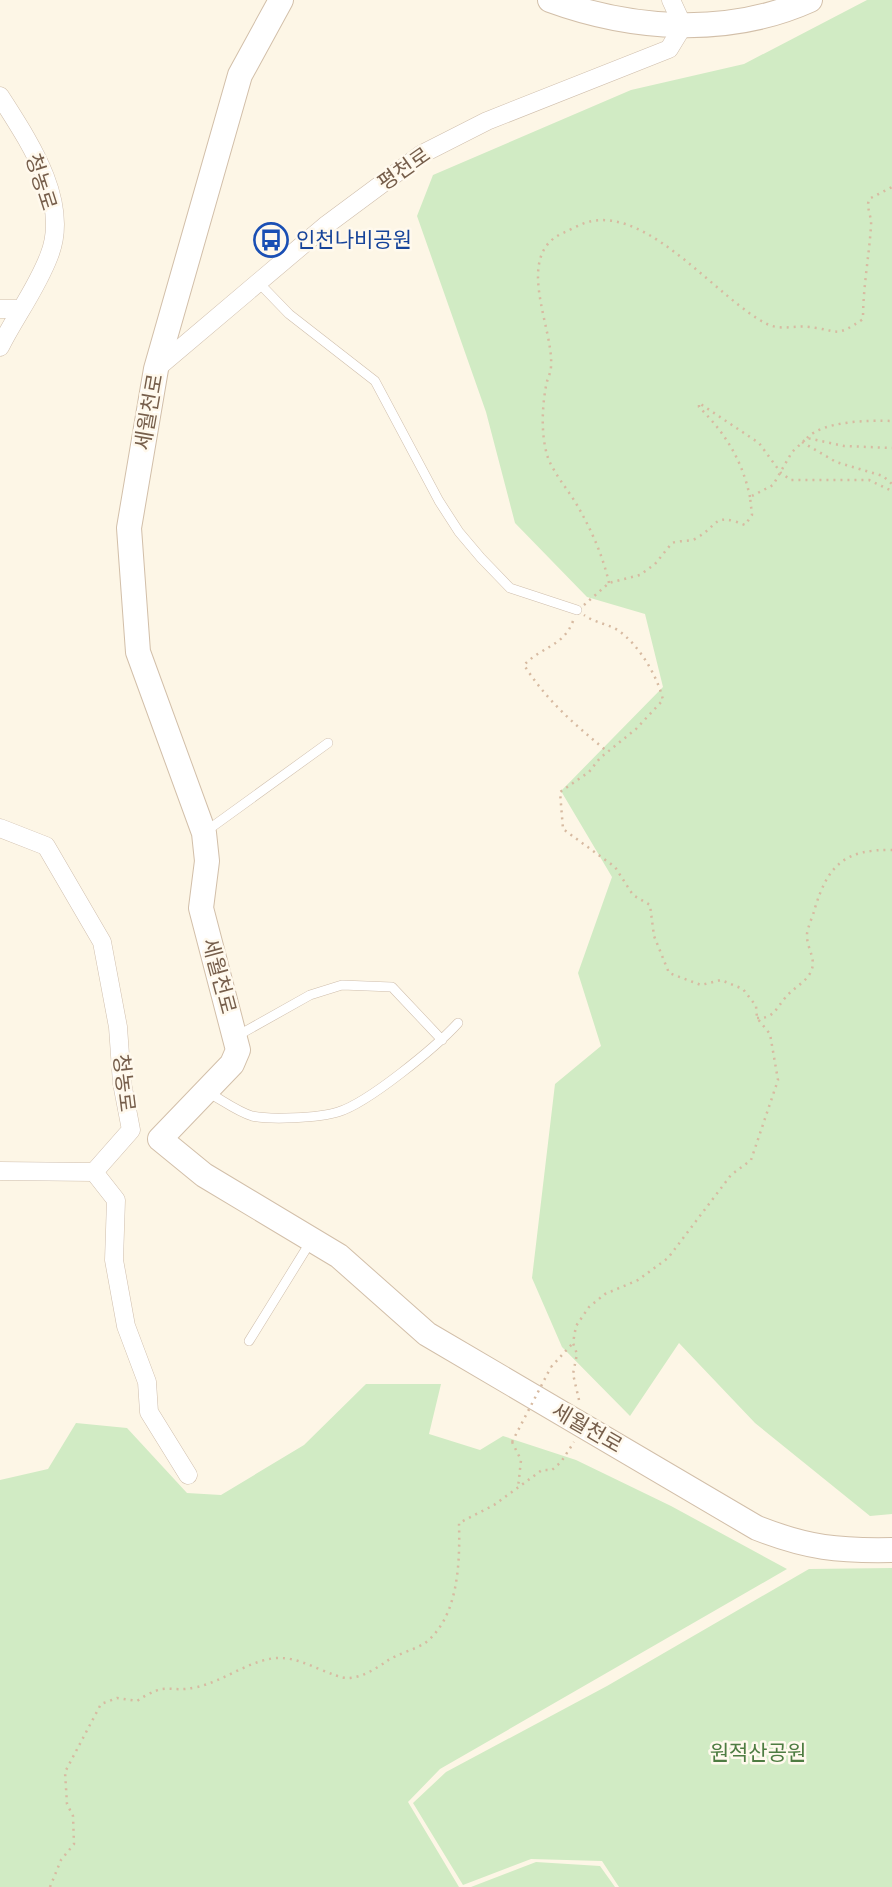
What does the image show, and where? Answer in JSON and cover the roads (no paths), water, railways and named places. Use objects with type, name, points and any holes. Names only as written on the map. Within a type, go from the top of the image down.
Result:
[{"type":"street","name":"세월천로","points":[[160,1139],[232,1063],[238,1050],[201,908],[207,861],[204,833],[138,652],[129,528],[156,369],[240,75],[281,0]]},
{"type":"street","points":[[550,0],[630,23],[683,26],[755,17],[810,0]]},
{"type":"street","points":[[671,0],[683,26]]},
{"type":"street","name":"평천로","points":[[156,369],[325,226],[422,154],[487,121],[669,49],[683,26]]},
{"type":"street","name":"청농로","points":[[0,96],[31,148],[45,179],[54,227],[51,254],[0,346]]},
{"type":"street","points":[[0,309],[19,309]]},
{"type":"street","name":"청농로","points":[[0,828],[46,846],[102,942],[118,1027],[121,1083],[131,1130],[94,1172]]},
{"type":"street","name":"세월천로","points":[[131,1130],[160,1139],[204,1175],[340,1256],[428,1335],[757,1528],[799,1544],[844,1551],[892,1550]]},
{"type":"street","points":[[0,1171],[94,1172],[116,1200],[114,1260],[126,1326],[147,1381],[149,1412],[188,1475]]},
{"type":"lane","points":[[259,283],[289,314],[375,381],[452,522],[510,588],[577,610]]},
{"type":"lane","points":[[204,833],[328,743]]},
{"type":"lane","name":"세월천로","points":[[236,1037],[310,995],[342,985],[392,986],[442,1040]]},
{"type":"lane","points":[[206,1091],[250,1115],[268,1118],[338,1112],[372,1093],[442,1040],[458,1023]]},
{"type":"lane","points":[[249,1341],[312,1239]]},
{"type":"place","name":"인천나비공원","points":[[271,240]]},
{"type":"park label","name":"원적산공원","points":[[758,1753]]}]
